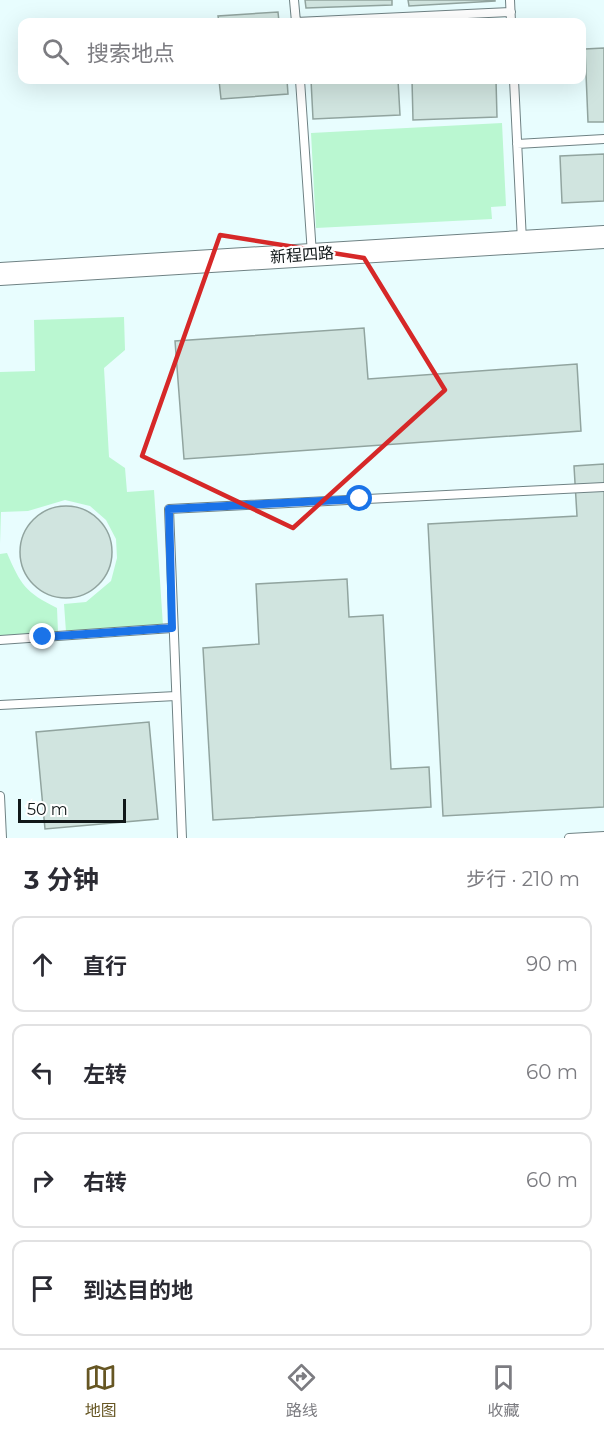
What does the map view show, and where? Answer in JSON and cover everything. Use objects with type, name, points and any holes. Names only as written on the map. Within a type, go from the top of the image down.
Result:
[{"type":"street","name":"新程四路","points":[[0,274],[604,237]]},
{"type":"lane","points":[[294,0],[296,18]]},
{"type":"lane","points":[[510,0],[511,18]]},
{"type":"lane","points":[[382,18],[511,12]]},
{"type":"lane","points":[[300,84],[312,255]]},
{"type":"lane","points":[[514,84],[522,242]]},
{"type":"lane","points":[[517,144],[604,139]]},
{"type":"lane","points":[[182,838],[169,509],[604,487]]},
{"type":"lane","points":[[0,640],[172,628]]},
{"type":"lane","points":[[0,705],[176,696]]},
{"type":"lane","points":[[0,796],[2,838]]},
{"type":"lane","points":[[569,838],[604,836]]},
{"type":"highlighted area","points":[[220,235],[364,258],[445,390],[293,528],[142,456]]},
{"type":"green space","points":[[502,123],[506,206],[491,207],[492,219],[316,228],[311,133]]},
{"type":"green space","points":[[124,317],[125,350],[104,368],[109,457],[125,468],[127,492],[154,490],[163,626],[66,632],[64,604],[86,602],[111,581],[117,558],[116,539],[106,520],[90,506],[65,500],[28,511],[1,512],[0,544],[0,372],[35,371],[34,320]]},
{"type":"green space","points":[[7,553],[25,587],[57,608],[58,632],[0,636],[0,554]]},
{"type":"building","points":[[305,0],[392,0],[392,5],[306,8]]},
{"type":"building","points":[[408,0],[495,0],[495,1],[409,6]]},
{"type":"building","points":[[278,12],[279,18],[218,18],[218,16]]},
{"type":"building","points":[[604,48],[604,122],[588,122],[586,49]]},
{"type":"building","points":[[219,84],[287,84],[288,94],[221,99]]},
{"type":"building","points":[[311,84],[398,84],[400,115],[313,119]]},
{"type":"building","points":[[412,84],[496,84],[497,117],[413,120]]},
{"type":"building","points":[[604,154],[604,201],[562,203],[560,156]]},
{"type":"building","points":[[364,328],[368,379],[577,364],[581,431],[184,459],[175,341]]},
{"type":"building","points":[[604,464],[604,807],[443,816],[428,524],[577,516],[574,466]]},
{"type":"building","points":[[66,506],[84,509],[99,519],[109,534],[112,552],[109,570],[99,585],[84,595],[66,598],[48,595],[33,585],[23,570],[20,552],[23,534],[33,519],[48,509]]},
{"type":"building","points":[[347,579],[349,617],[383,615],[391,769],[429,767],[431,807],[213,820],[203,648],[259,644],[256,584]]},
{"type":"building","points":[[149,722],[158,819],[45,829],[36,732]]},
{"type":"route","points":[[43,637],[172,628],[169,509],[360,499]]}]
